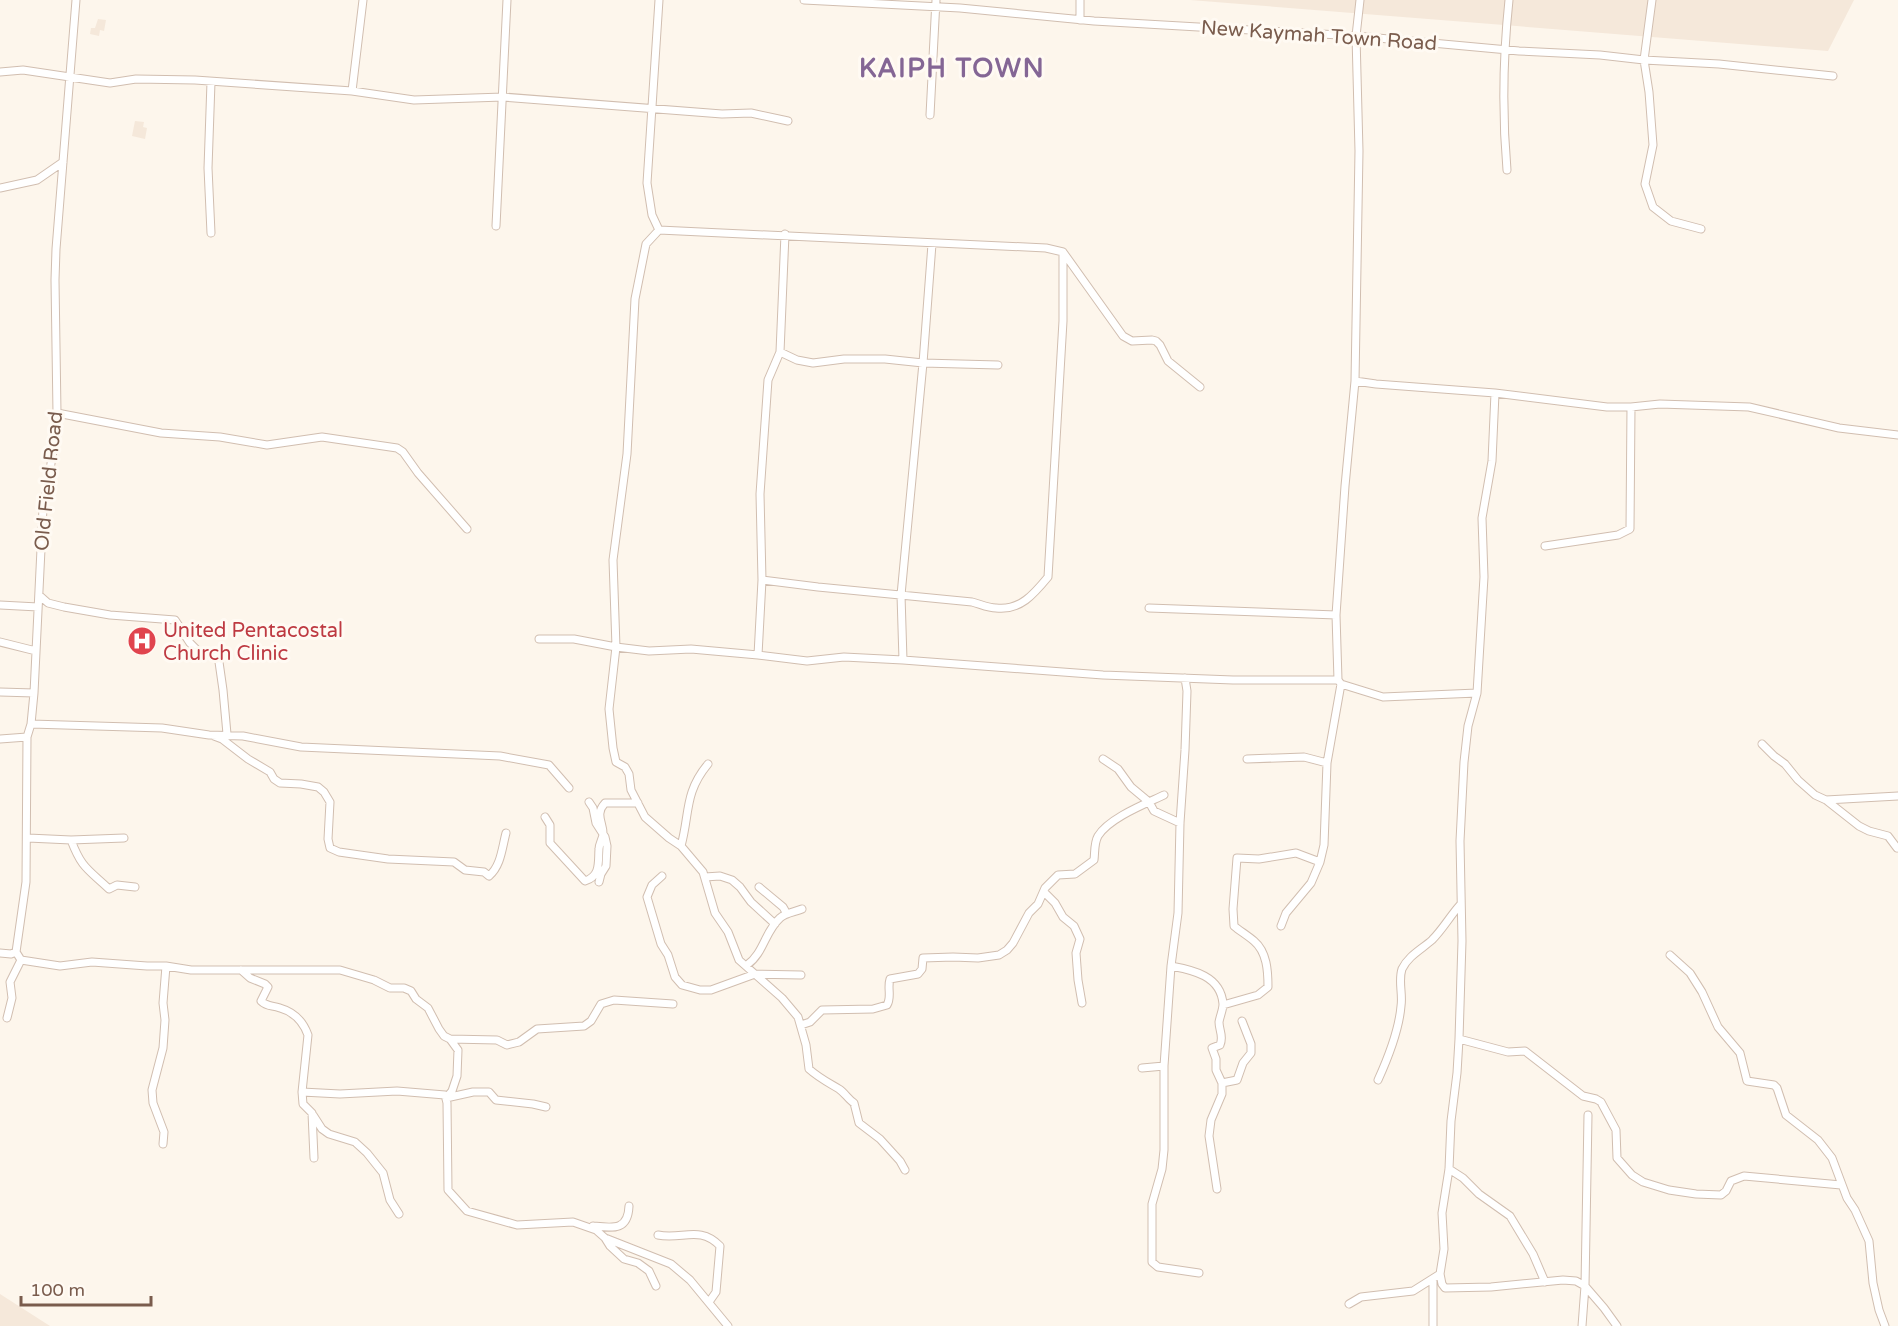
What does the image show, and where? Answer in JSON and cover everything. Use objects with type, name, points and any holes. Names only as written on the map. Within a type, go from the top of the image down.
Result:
[{"type":"street","name":"Old Field Road","points":[[16,952],[26,882],[27,737],[31,724],[34,693],[43,508],[57,413],[55,279],[76,0]]},
{"type":"street","points":[[352,91],[363,0]]},
{"type":"street","points":[[496,226],[507,0]]},
{"type":"street","points":[[659,0],[647,183],[652,214],[659,230]]},
{"type":"street","name":"New Kaymah Town Road","points":[[804,0],[937,3],[1080,20],[1356,36],[1519,51],[1719,64],[1833,76]]},
{"type":"street","points":[[1080,0],[1080,20]]},
{"type":"street","points":[[1281,926],[1286,913],[1311,884],[1320,862],[1324,845],[1327,763],[1339,682],[1336,615],[1355,381],[1359,151],[1356,36],[1360,0]]},
{"type":"street","points":[[1507,170],[1504,132],[1504,49],[1509,0]]},
{"type":"street","points":[[1652,0],[1644,60],[1653,145],[1645,184],[1653,207],[1671,221],[1701,229]]},
{"type":"street","points":[[930,115],[937,3]]},
{"type":"street","points":[[0,72],[23,70],[110,83],[136,79],[352,91],[414,100],[502,97],[652,110],[722,114],[751,113],[788,121]]},
{"type":"street","points":[[211,82],[208,168],[211,233]]},
{"type":"street","points":[[0,188],[37,180],[63,162]]},
{"type":"street","points":[[905,1170],[880,1139],[859,1123],[854,1103],[847,1099],[842,1090],[809,1070],[806,1045],[798,1017],[787,1003],[739,960],[728,932],[715,913],[705,877],[695,861],[681,846],[645,817],[631,790],[629,774],[625,766],[616,762],[611,738],[609,709],[616,647],[613,560],[627,454],[634,299],[646,244],[659,230],[785,234],[932,244],[1046,248],[1063,252],[1123,336],[1132,341],[1156,341],[1168,361],[1200,387]]},
{"type":"street","points":[[758,655],[762,580],[760,494],[768,380],[780,352],[785,234]]},
{"type":"street","points":[[903,660],[902,595],[932,244]]},
{"type":"street","points":[[762,580],[972,602],[997,609],[1020,604],[1034,595],[1048,577],[1063,321],[1063,252]]},
{"type":"street","points":[[780,352],[797,360],[813,363],[844,359],[875,359],[998,365]]},
{"type":"street","points":[[1355,381],[1495,393],[1607,407],[1660,404],[1749,407],[1839,428],[1898,435]]},
{"type":"street","points":[[1495,393],[1492,461],[1482,518],[1484,577],[1477,693],[1468,726],[1464,762],[1460,841],[1462,941],[1459,1039],[1449,1169],[1442,1213],[1444,1249],[1440,1274],[1445,1288],[1576,1281],[1585,1286],[1617,1326]]},
{"type":"street","points":[[1545,546],[1618,535],[1630,529],[1631,407]]},
{"type":"street","points":[[57,413],[161,433],[220,437],[267,445],[322,437],[397,448],[403,452],[418,473],[467,529]]},
{"type":"street","points":[[39,595],[48,603],[64,607],[110,615],[175,620],[190,643],[200,653],[218,655],[227,734]]},
{"type":"street","points":[[0,605],[39,607]]},
{"type":"street","points":[[1149,608],[1336,615]]},
{"type":"street","points":[[539,639],[574,639],[649,651],[691,649],[807,661],[844,657],[1103,675],[1339,682],[1383,697],[1477,693]]},
{"type":"street","points":[[0,642],[36,651]]},
{"type":"street","points":[[1185,678],[1187,691],[1178,913],[1171,966],[1164,1066],[1164,1150],[1162,1169],[1152,1204],[1152,1262],[1158,1267],[1199,1273]]},
{"type":"street","points":[[0,692],[34,693]]},
{"type":"street","points":[[31,724],[162,728],[222,739],[270,772],[280,783],[318,787],[324,792],[330,802],[328,839],[330,848],[339,852],[388,859],[454,862],[465,870],[484,872],[489,876],[495,871],[506,833]]},
{"type":"street","points":[[209,735],[227,734],[301,747],[500,756],[549,765],[569,788]]},
{"type":"street","points":[[0,740],[27,737]]},
{"type":"street","points":[[1762,744],[1815,795],[1826,800],[1859,826],[1888,836],[1897,848]]},
{"type":"street","points":[[1247,759],[1304,757],[1327,763]]},
{"type":"street","points":[[1103,759],[1118,769],[1131,787],[1149,802],[1154,811],[1180,823]]},
{"type":"street","points":[[681,846],[691,792],[697,778],[708,764]]},
{"type":"street","points":[[801,1025],[810,1022],[822,1010],[873,1009],[886,1005],[889,1001],[890,979],[918,974],[922,969],[923,958],[978,958],[999,955],[1013,943],[1029,913],[1058,875],[1075,874],[1094,860],[1096,840],[1105,829],[1126,814],[1164,795]]},
{"type":"street","points":[[1826,800],[1898,796]]},
{"type":"street","points":[[589,802],[593,808],[596,823],[603,834]]},
{"type":"street","points":[[599,882],[608,860],[605,837],[599,820],[601,810],[605,803],[638,803]]},
{"type":"street","points":[[545,817],[550,825],[552,845],[585,881],[591,879],[599,866],[598,845],[603,834]]},
{"type":"street","points":[[28,838],[72,840],[124,838]]},
{"type":"street","points":[[72,840],[78,859],[87,870],[109,888],[117,885],[135,887]]},
{"type":"street","points":[[1223,1005],[1258,994],[1268,987],[1268,967],[1262,953],[1255,941],[1234,926],[1237,858],[1258,859],[1296,853],[1320,862]]},
{"type":"street","points":[[663,876],[652,885],[647,897],[661,944],[668,955],[675,977],[682,985],[700,990],[711,990],[755,974],[801,975]]},
{"type":"street","points":[[705,877],[720,876],[732,880],[774,924]]},
{"type":"street","points":[[759,887],[783,907],[787,914]]},
{"type":"street","points":[[1044,892],[1055,903],[1063,917],[1074,926],[1080,939],[1076,953],[1082,1003]]},
{"type":"street","points":[[1378,1080],[1396,1036],[1402,1005],[1400,985],[1402,969],[1410,958],[1446,925],[1460,905]]},
{"type":"street","points":[[747,965],[760,951],[774,924],[781,916],[802,909]]},
{"type":"street","points":[[0,953],[16,952],[21,960],[60,966],[92,962],[166,966],[191,970],[340,970],[374,980],[390,988],[411,990],[416,999],[428,1008],[444,1036],[450,1039],[497,1040],[507,1045],[519,1042],[537,1029],[584,1026],[591,1021],[601,1004],[614,1000],[673,1004]]},
{"type":"street","points":[[1670,956],[1690,974],[1702,992],[1718,1027],[1740,1053],[1747,1082],[1770,1084],[1777,1088],[1786,1115],[1818,1140],[1832,1158],[1841,1185],[1869,1241],[1873,1283],[1885,1326]]},
{"type":"street","points":[[7,1018],[12,998],[10,982],[21,960]]},
{"type":"street","points":[[163,1144],[164,1132],[153,1103],[152,1090],[163,1048],[166,966]]},
{"type":"street","points":[[1171,966],[1193,970],[1214,982],[1221,994],[1223,1005],[1219,1024],[1222,1039],[1220,1045],[1212,1048],[1216,1059],[1216,1071],[1222,1083],[1222,1094],[1211,1120],[1209,1136],[1217,1189]]},
{"type":"street","points":[[241,970],[250,978],[268,987],[261,1001],[266,1005],[292,1013],[305,1027],[308,1035],[302,1092],[303,1104],[322,1129],[329,1134],[355,1142],[367,1153],[383,1173],[390,1200],[399,1214]]},
{"type":"street","points":[[1222,1083],[1237,1080],[1251,1053],[1251,1044],[1242,1021]]},
{"type":"street","points":[[450,1039],[458,1050],[458,1064],[452,1091],[446,1098],[448,1190],[467,1211],[517,1225],[573,1222],[597,1230],[624,1259],[638,1263],[649,1271],[656,1286]]},
{"type":"street","points":[[1459,1039],[1508,1052],[1525,1051],[1583,1096],[1601,1102],[1616,1130],[1617,1158],[1643,1182],[1687,1193],[1721,1195],[1731,1181],[1744,1176],[1841,1185]]},
{"type":"street","points":[[1142,1068],[1164,1066]]},
{"type":"street","points":[[302,1092],[340,1094],[397,1091],[445,1095],[446,1098]]},
{"type":"street","points":[[446,1098],[473,1092],[489,1092],[496,1100],[546,1107]]},
{"type":"street","points":[[312,1113],[314,1158]]},
{"type":"street","points":[[1582,1326],[1585,1286],[1588,1115]]},
{"type":"street","points":[[1449,1169],[1510,1216],[1533,1254],[1545,1282]]},
{"type":"street","points":[[587,1226],[613,1228],[621,1226],[629,1216],[629,1206]]},
{"type":"street","points":[[658,1235],[666,1237],[700,1234],[712,1238],[720,1246],[716,1292],[708,1302]]},
{"type":"street","points":[[605,1238],[671,1264],[690,1280],[728,1326]]},
{"type":"street","points":[[1349,1304],[1361,1297],[1413,1291],[1440,1274]]},
{"type":"street","points":[[1433,1279],[1433,1326]]},
{"type":"shaded area","points":[[1190,0],[1854,0],[1828,51]]},
{"type":"shaded area","points":[[98,19],[106,20],[104,31],[100,30],[99,36],[90,34],[91,28],[95,28]]},
{"type":"shaded area","points":[[135,121],[144,122],[143,127],[147,128],[145,139],[132,136]]},
{"type":"shaded area","points":[[0,1294],[50,1326],[0,1326]]},
{"type":"place","name":"United Pentacostal Church Clinic","points":[[142,641]]},
{"type":"district","name":"KAIPH TOWN","points":[[952,68]]}]
